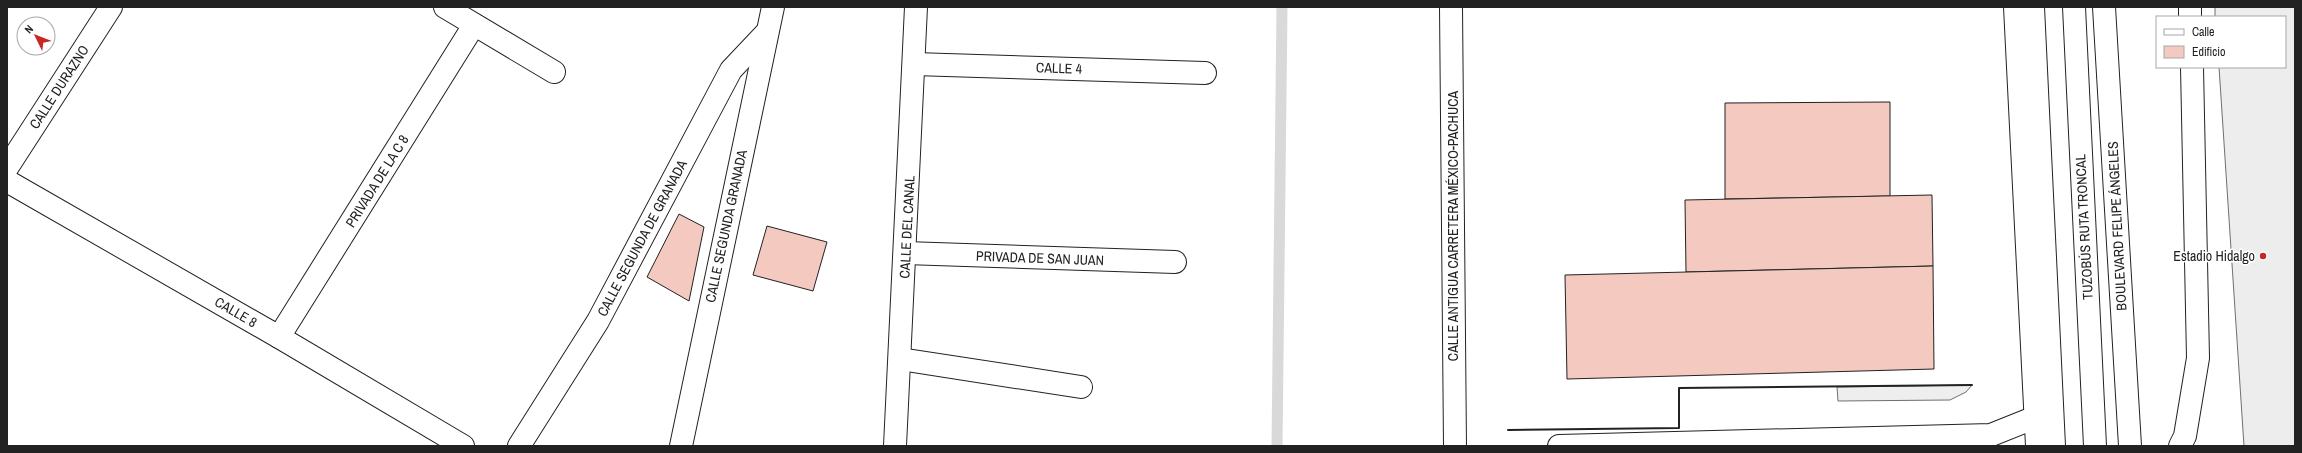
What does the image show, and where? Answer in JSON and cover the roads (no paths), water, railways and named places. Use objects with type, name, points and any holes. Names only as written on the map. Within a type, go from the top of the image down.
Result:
[{"type":"street","name":"CALLE DURAZNO","points":[[7,168],[111,7]]},
{"type":"street","points":[[444,7],[554,72]]},
{"type":"street","name":"CALLE SEGUNDA GRANADA","points":[[681,446],[766,33],[773,7]]},
{"type":"street","name":"CALLE ANTIGUA CARRETERA MÉXICO-PACHUCA","points":[[1451,7],[1455,446]]},
{"type":"street","points":[[2015,7],[2038,446]]},
{"type":"street","points":[[2033,7],[2054,446]]},
{"type":"street","name":"TUZOBÚS RUTA TRONCAL","points":[[2074,7],[2095,446]]},
{"type":"street","name":"BOULEVARD FELIPE ÁNGELES","points":[[2104,7],[2130,446]]},
{"type":"street","name":"CALLE DEL CANAL","points":[[895,446],[906,253],[914,64],[913,9]]},
{"type":"street","name":"PRIVADA DE LA C 8","points":[[279,337],[474,25]]},
{"type":"street","name":"CALLE SEGUNDA DE GRANADA","points":[[519,446],[598,321],[731,70],[766,33]]},
{"type":"street","name":"CALLE 4","points":[[914,64],[1205,72]]},
{"type":"street","points":[[2180,446],[2185,436],[2198,358],[2192,68]]},
{"type":"street","name":"CALLE 8","points":[[7,181],[279,337],[464,446]]},
{"type":"street","name":"PRIVADA DE SAN JUAN","points":[[906,253],[1175,262]]},
{"type":"street","points":[[900,359],[1081,387]]},
{"type":"street","points":[[1559,446],[1991,435],[2036,417]]},
{"type":"waterway","points":[[1277,446],[1282,7]]},
{"type":"place","name":"Estadio Hidalgo","points":[[2263,256]]}]
